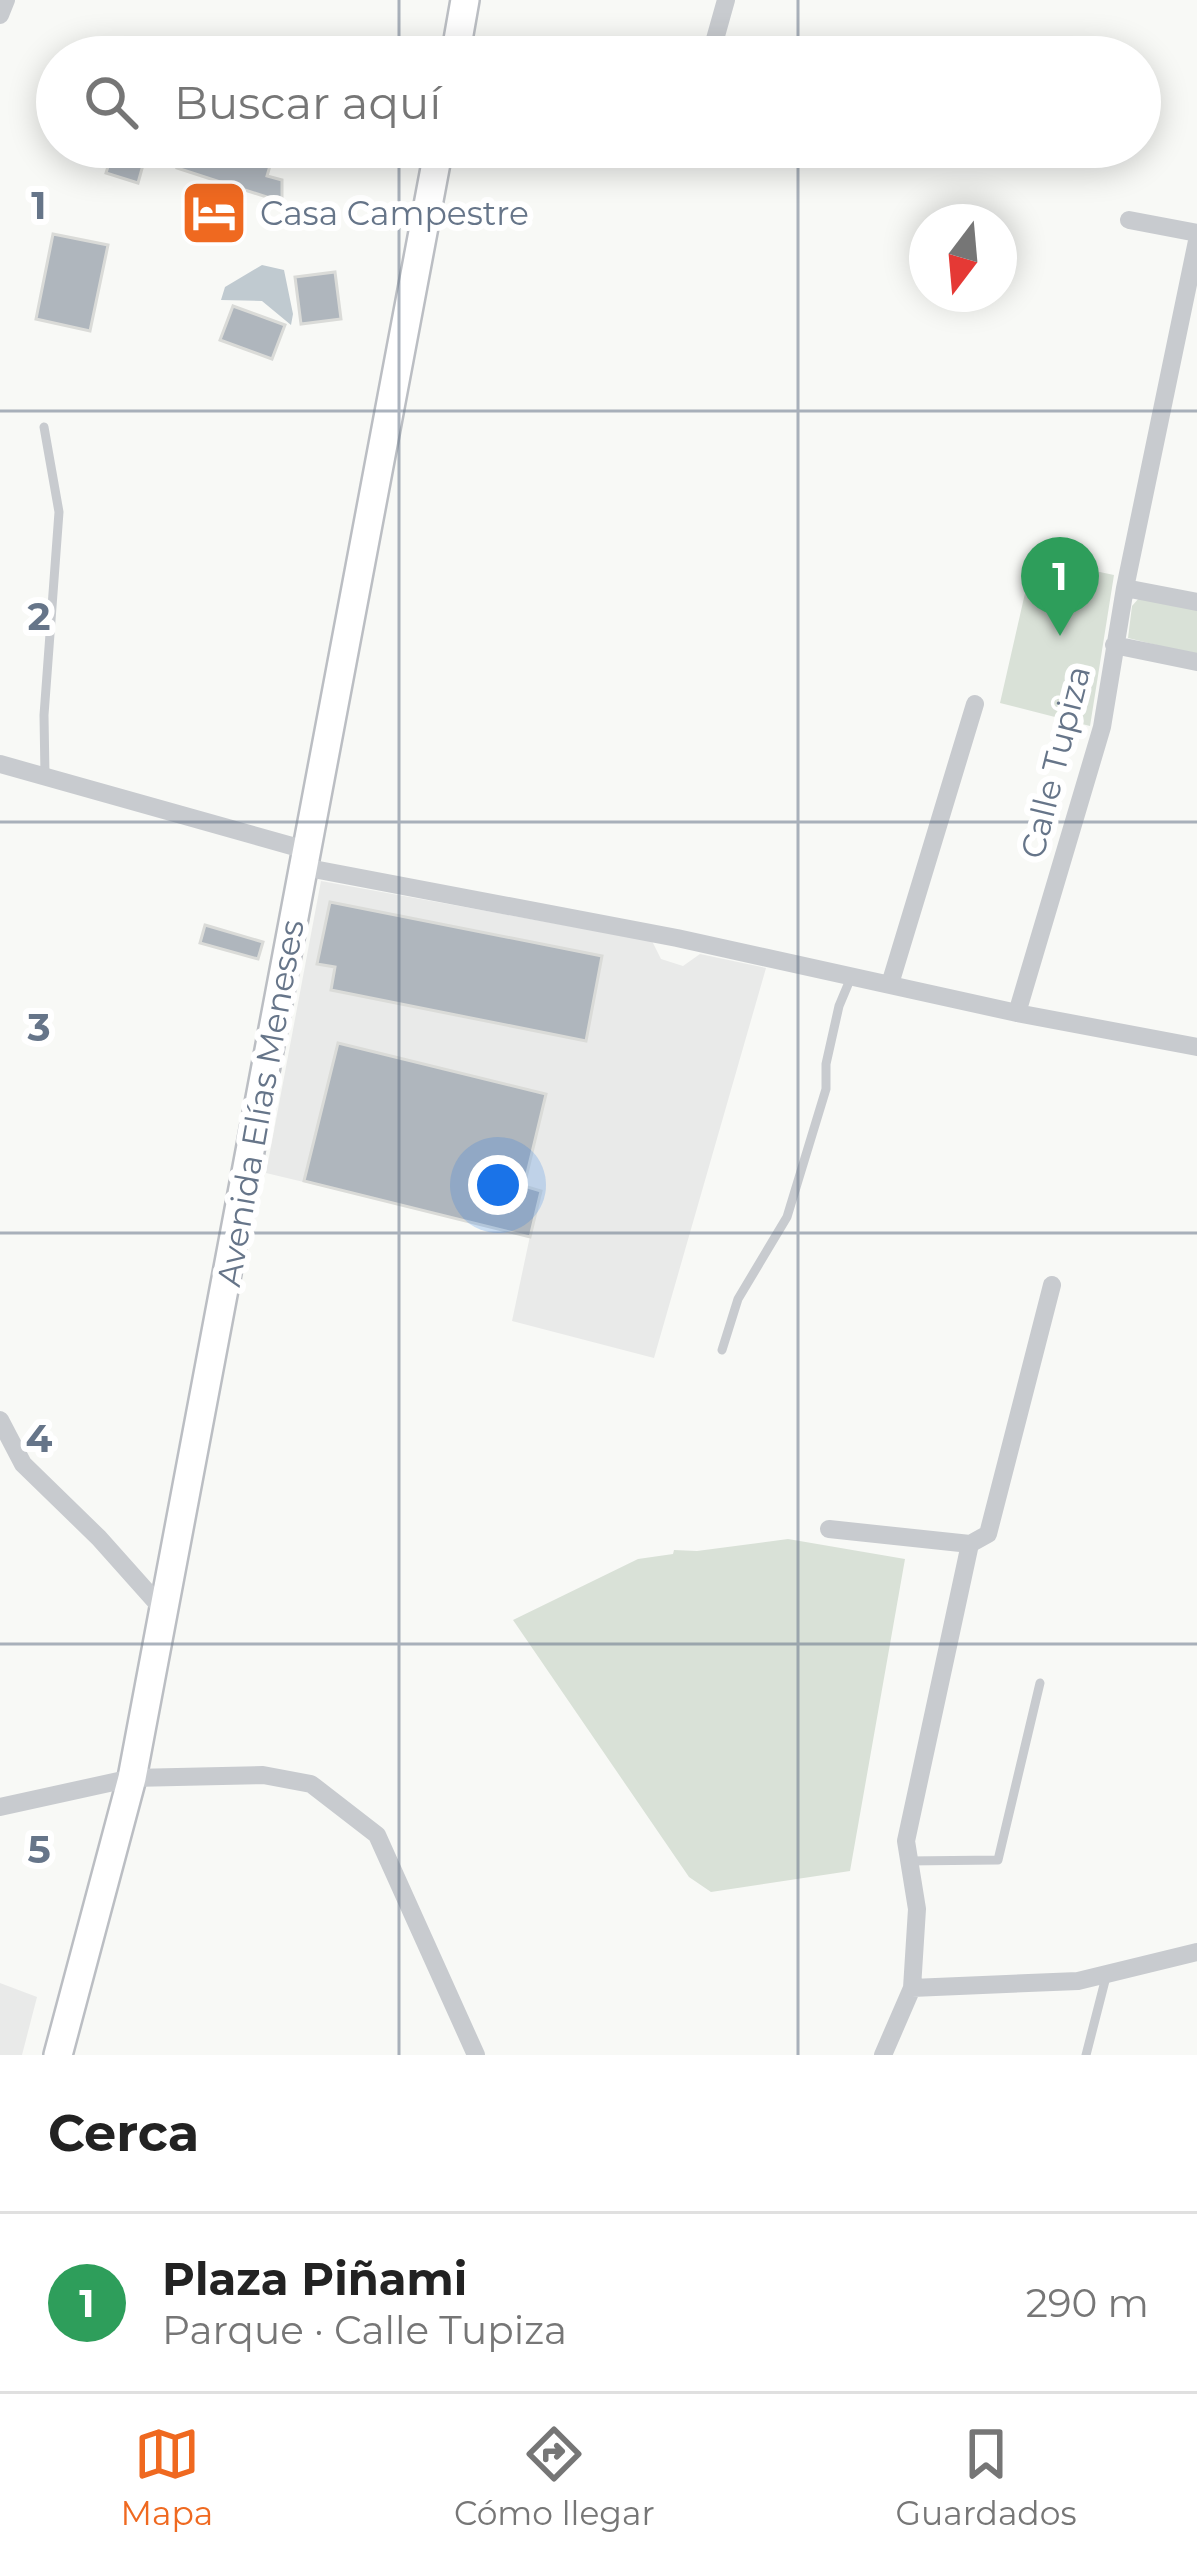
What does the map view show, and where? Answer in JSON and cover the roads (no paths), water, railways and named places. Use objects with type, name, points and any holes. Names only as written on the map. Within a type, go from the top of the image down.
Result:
[{"type":"main road","points":[[458,36],[465,0]]},
{"type":"main road","name":"Avenida Elías Meneses","points":[[58,2055],[132,1778],[435,168]]},
{"type":"street","points":[[0,15],[6,0]]},
{"type":"street","points":[[716,36],[726,0]]},
{"type":"street","points":[[1130,220],[1197,237]]},
{"type":"street","name":"Calle Tupiza","points":[[1017,1013],[1102,727],[1125,588],[1197,237]]},
{"type":"street","points":[[1125,588],[1197,602]]},
{"type":"street","points":[[1114,645],[1197,662]]},
{"type":"street","points":[[890,984],[975,704]]},
{"type":"street","points":[[0,764],[304,858],[1017,1013],[1197,1047]]},
{"type":"street","points":[[830,1529],[970,1544],[988,1534],[1052,1285]]},
{"type":"street","points":[[0,1420],[23,1464],[99,1538],[165,1612]]},
{"type":"street","points":[[883,2055],[912,1988],[917,1909],[905,1841],[970,1544]]},
{"type":"street","points":[[0,1807],[132,1778],[263,1775],[311,1784],[377,1835],[476,2055]]},
{"type":"street","points":[[912,1988],[1106,1977],[1197,1952]]},
{"type":"lane","points":[[44,427],[59,512],[44,715],[45,776]]},
{"type":"lane","points":[[722,1350],[738,1299],[788,1216],[826,1089],[826,1064],[839,1006],[852,975]]},
{"type":"lane","points":[[908,1861],[998,1860],[1040,1683]]},
{"type":"lane","points":[[1086,2055],[1106,1977]]},
{"type":"place","name":"Casa Campestre","points":[[214,213]]},
{"type":"place","name":"Plaza Piñami","points":[[1060,636]]}]
